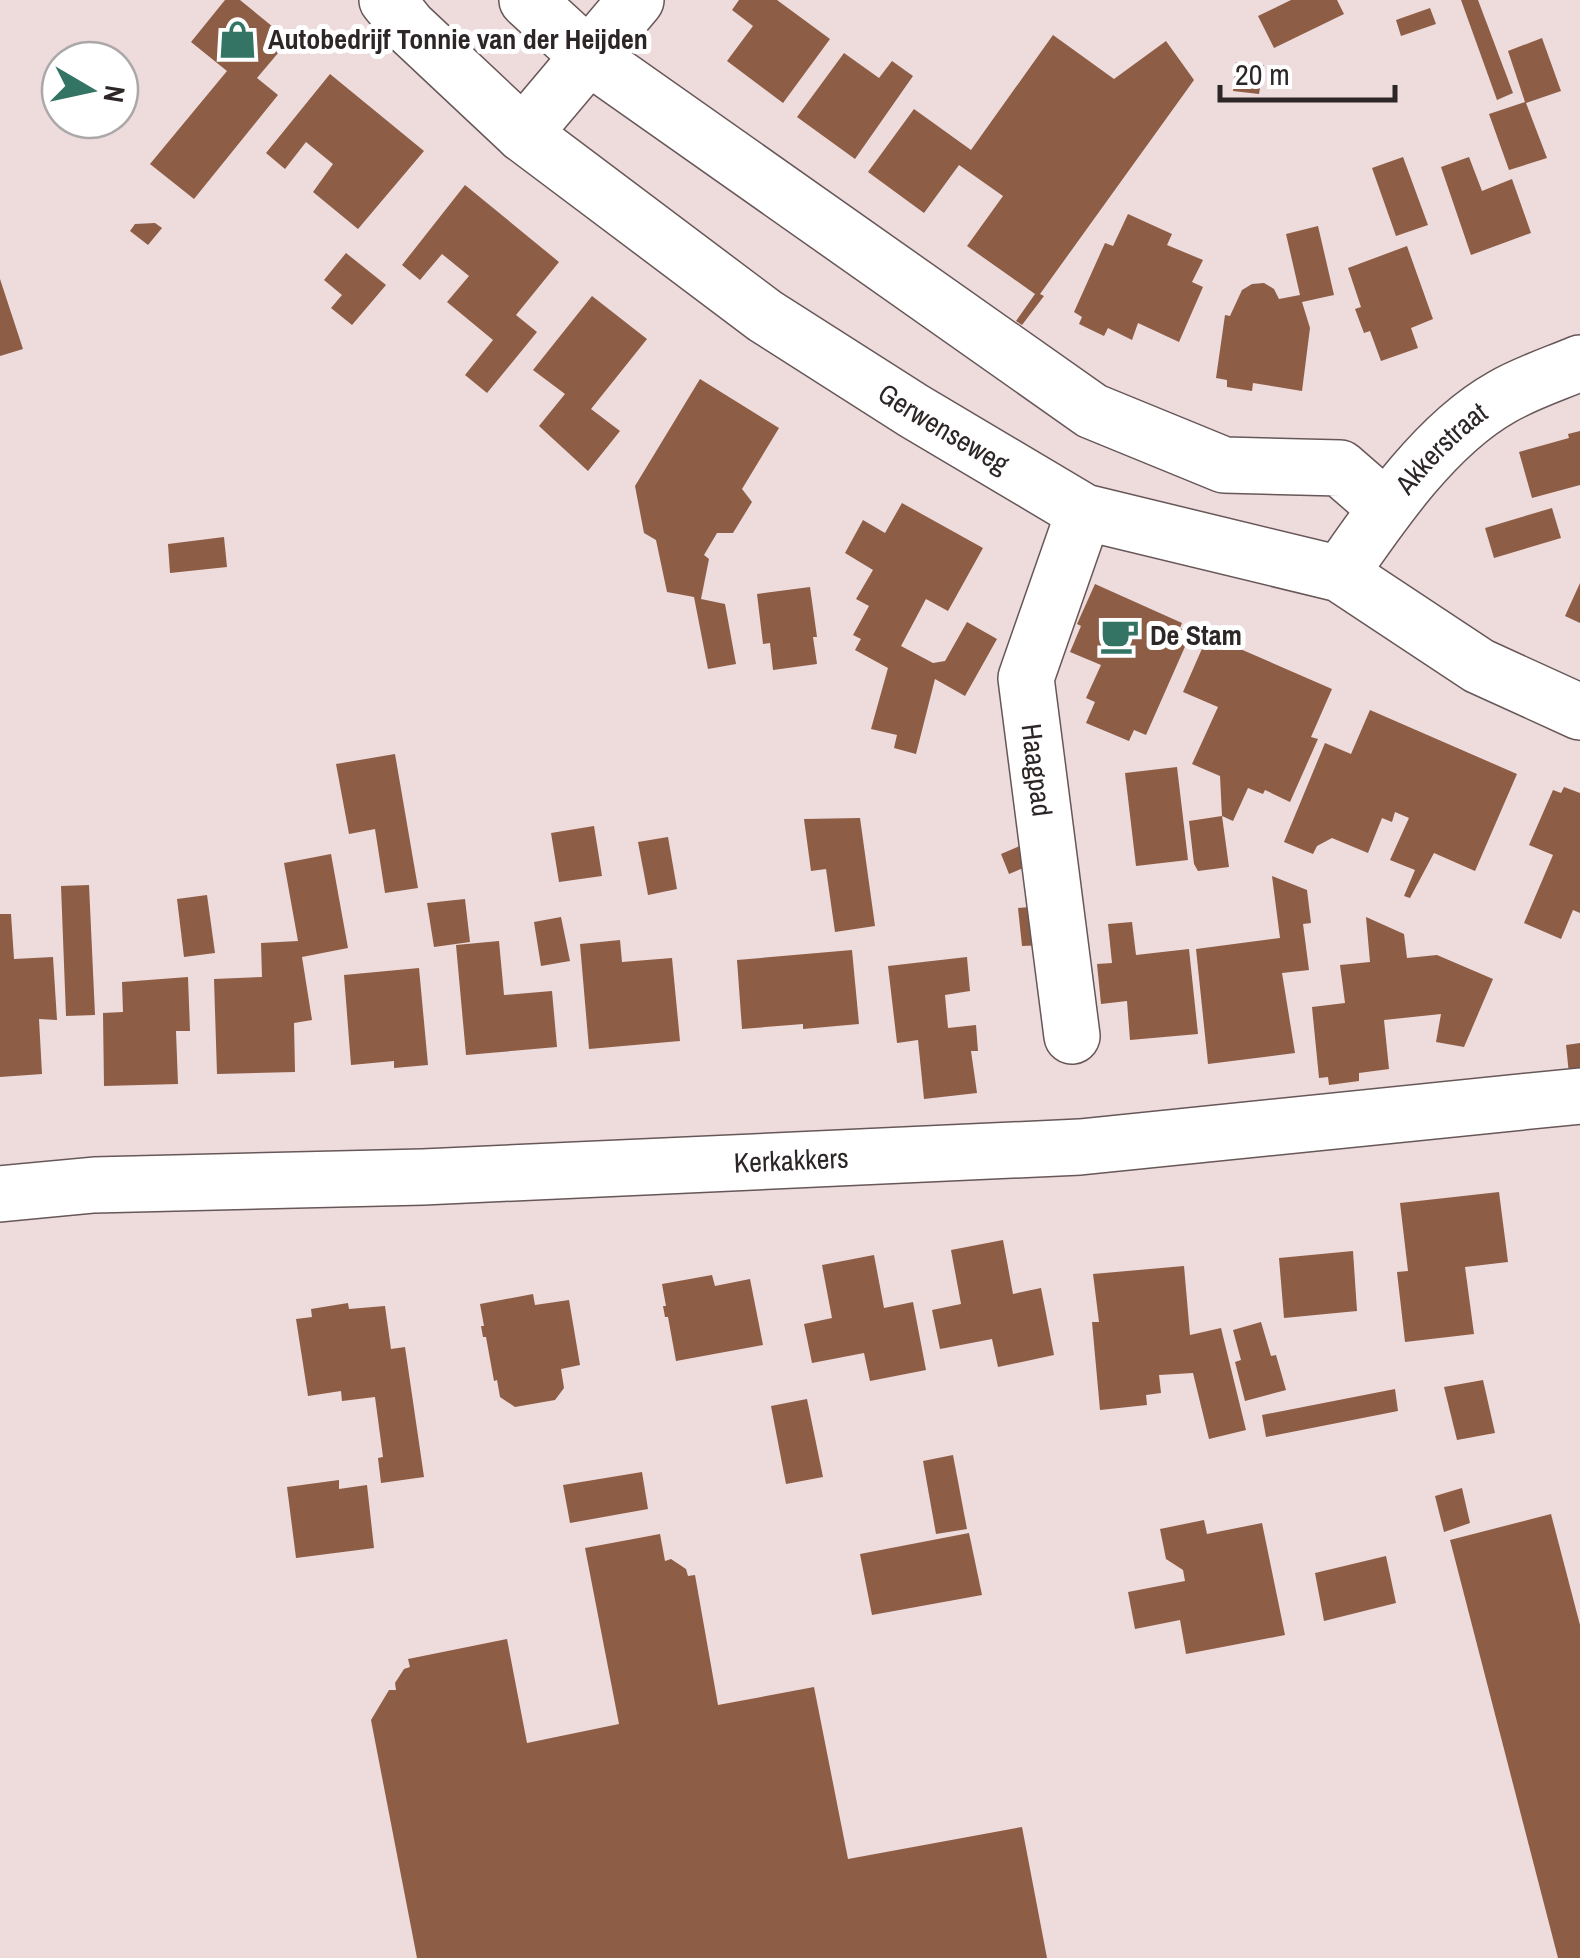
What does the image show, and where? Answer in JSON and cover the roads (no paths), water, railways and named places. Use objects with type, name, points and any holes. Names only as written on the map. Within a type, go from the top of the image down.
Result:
[{"type":"street","name":"Gerwenseweg","points":[[386,0],[408,28],[523,134],[766,316],[914,411],[1084,512],[1340,574],[1478,666],[1580,712]]},
{"type":"street","points":[[527,0],[588,56],[1092,411],[1224,464],[1340,468],[1386,508]]},
{"type":"street","points":[[523,134],[636,0]]},
{"type":"street","name":"Akkerstraat","points":[[1340,574],[1386,508],[1444,443],[1500,398],[1580,362]]},
{"type":"street","name":"Haagpad","points":[[1072,1036],[1026,678],[1084,512]]},
{"type":"street","name":"Kerkakkers","points":[[0,1194],[94,1185],[462,1176],[1080,1147],[1580,1096]]},
{"type":"place","name":"Autobedrijf Tonnie van der Heijden","points":[[238,39]]},
{"type":"place","name":"De Stam","points":[[1120,635]]}]
